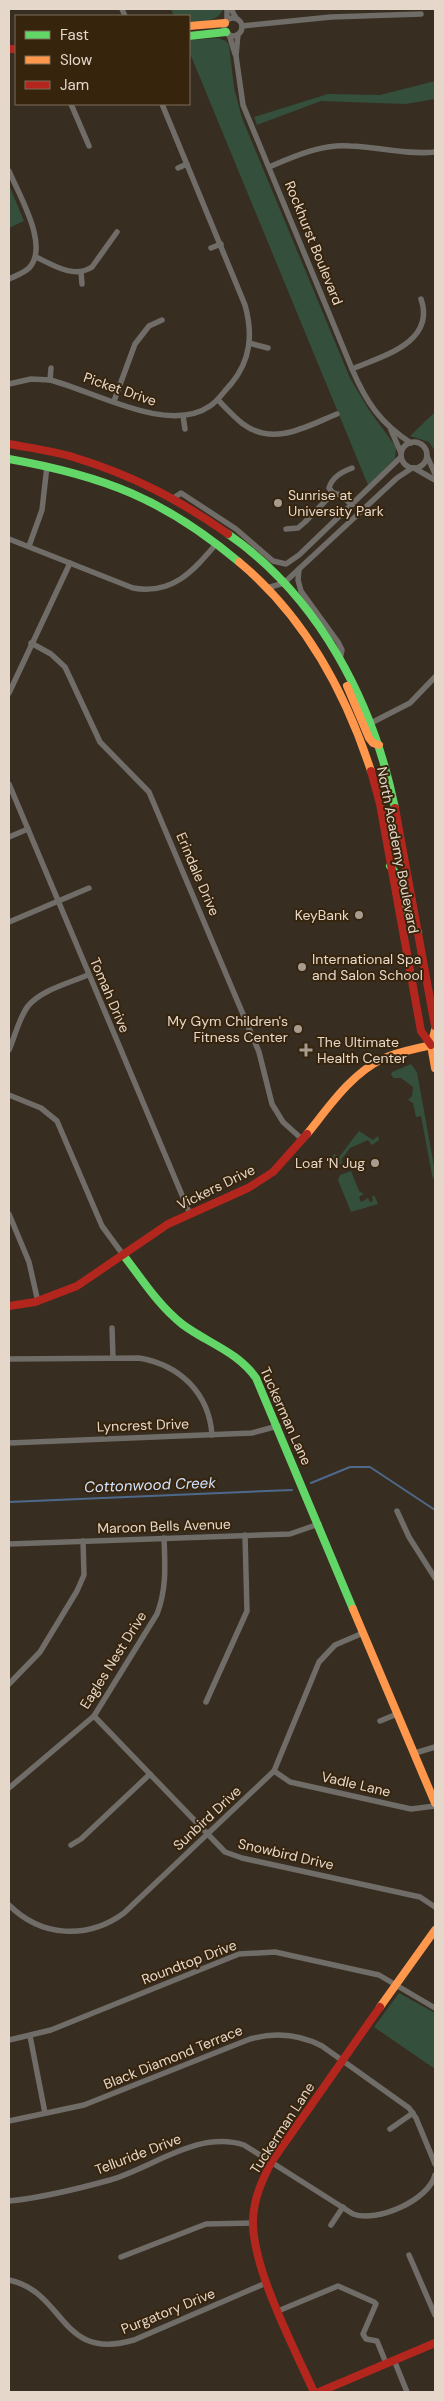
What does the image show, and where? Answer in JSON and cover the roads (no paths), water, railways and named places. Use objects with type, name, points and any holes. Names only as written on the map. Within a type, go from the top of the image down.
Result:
[{"type":"main road","points":[[190,26],[227,27]]},
{"type":"main road","points":[[190,36],[227,27]]},
{"type":"main road","name":"North Academy Boulevard","points":[[9,444],[82,459],[124,473],[175,497],[203,514],[234,537],[284,583],[320,628],[340,659],[363,703],[379,745],[393,795],[435,1026]]},
{"type":"main road","name":"North Academy Boulevard","points":[[9,459],[47,466],[124,489],[186,521],[218,543],[267,588],[282,604],[317,651],[333,677],[357,729],[375,785],[421,1031],[433,1045]]},
{"type":"main road","points":[[317,651],[328,653],[333,660],[352,696],[369,738],[372,743],[379,745]]},
{"type":"main road","points":[[390,866],[400,875],[408,921],[418,932]]},
{"type":"main road","name":"North Academy Boulevard","points":[[435,1030],[433,1045],[435,1068]]},
{"type":"main road","name":"Vickers Drive","points":[[9,1306],[38,1302],[78,1287],[167,1224],[258,1183],[281,1164],[303,1140],[339,1094],[366,1069],[392,1056],[433,1045]]},
{"type":"main road","name":"Tuckerman Lane","points":[[124,1256],[176,1319],[189,1329],[243,1360],[256,1378],[278,1426],[435,1804]]},
{"type":"main road","name":"Tuckerman Lane","points":[[314,2392],[266,2283],[256,2255],[253,2223],[258,2191],[272,2161],[435,1930]]},
{"type":"main road","points":[[319,2392],[435,2343]]},
{"type":"street","name":"Rockhurst Boulevard","points":[[227,9],[227,27],[236,56],[243,105],[352,369],[370,404],[391,430],[401,455]]},
{"type":"street","points":[[231,9],[242,26]]},
{"type":"street","points":[[242,26],[363,12],[421,14]]},
{"type":"street","points":[[236,18],[227,27],[238,34],[242,26]]},
{"type":"street","name":"Rockhurst Boulevard","points":[[236,56],[238,34]]},
{"type":"street","points":[[71,105],[89,146]]},
{"type":"street","name":"Picket Drive","points":[[9,384],[31,379],[50,380],[155,415],[183,416],[202,411],[218,400],[240,370],[249,343],[250,323],[245,305],[162,105]]},
{"type":"street","points":[[269,167],[327,147],[350,146],[409,153],[435,152]]},
{"type":"street","points":[[178,168],[187,164]]},
{"type":"street","points":[[9,171],[38,243],[36,257],[29,268],[9,279]]},
{"type":"street","points":[[36,257],[70,271],[81,272],[92,267],[117,232]]},
{"type":"street","points":[[211,248],[221,244]]},
{"type":"street","points":[[81,272],[82,284]]},
{"type":"street","points":[[352,369],[396,350],[412,339],[422,324],[426,312],[421,299]]},
{"type":"street","points":[[114,401],[135,344],[149,326],[162,320]]},
{"type":"street","points":[[249,343],[268,348]]},
{"type":"street","points":[[50,380],[51,368]]},
{"type":"street","points":[[218,400],[243,424],[264,434],[283,435],[337,414]]},
{"type":"street","points":[[183,416],[185,429]]},
{"type":"street","name":"Rockhurst Boulevard","points":[[391,430],[411,443]]},
{"type":"street","points":[[175,497],[181,493],[211,511],[273,561],[279,564],[286,564],[293,560],[352,505],[401,455],[405,446],[411,443],[421,445],[435,474]]},
{"type":"street","points":[[401,455],[405,464],[435,480]]},
{"type":"street","points":[[267,588],[284,583],[300,570],[397,478],[423,464],[426,456]]},
{"type":"street","points":[[29,546],[42,510],[47,466]]},
{"type":"street","points":[[352,468],[336,476],[329,488],[333,493],[341,495],[352,505]]},
{"type":"street","points":[[286,529],[298,528],[333,493]]},
{"type":"street","points":[[9,539],[133,588],[161,589],[186,576],[218,543]]},
{"type":"street","points":[[9,692],[70,563]]},
{"type":"street","points":[[300,570],[298,586],[338,642],[342,650],[340,659]]},
{"type":"street","name":"Erindale Drive","points":[[31,643],[51,654],[65,667],[100,742],[149,792],[259,1052],[270,1100],[283,1122],[303,1140]]},
{"type":"street","points":[[371,723],[410,702],[435,677]]},
{"type":"street","name":"Tomah Drive","points":[[9,784],[88,976],[190,1214]]},
{"type":"street","points":[[9,837],[28,829]]},
{"type":"street","points":[[9,922],[89,888]]},
{"type":"street","points":[[9,1050],[27,1008],[33,1001],[42,995],[88,976]]},
{"type":"street","name":"Tuckerman Lane","points":[[9,1095],[41,1108],[57,1120],[102,1226],[124,1256]]},
{"type":"street","points":[[9,1214],[29,1262],[38,1302]]},
{"type":"street","points":[[112,1328],[113,1358]]},
{"type":"street","points":[[9,1359],[113,1358],[148,1360],[186,1379],[205,1402],[212,1435]]},
{"type":"street","name":"Lyncrest Drive","points":[[9,1443],[252,1433],[278,1426]]},
{"type":"street","points":[[397,1511],[413,1543],[435,1578]]},
{"type":"street","name":"Maroon Bells Avenue","points":[[9,1544],[297,1533],[319,1524]]},
{"type":"street","points":[[206,1702],[247,1611],[245,1536]]},
{"type":"street","name":"Eagles Nest Drive","points":[[9,1788],[94,1716],[157,1614],[164,1588],[164,1538]]},
{"type":"street","points":[[9,1684],[40,1652],[77,1592],[84,1575],[83,1541]]},
{"type":"street","name":"Sunbird Drive","points":[[9,1904],[26,1919],[50,1930],[74,1932],[97,1928],[124,1913],[274,1771],[318,1662],[335,1645],[363,1633]]},
{"type":"street","points":[[380,1721],[397,1714]]},
{"type":"street","name":"Snowbird Drive","points":[[94,1716],[218,1848],[233,1856],[410,1894],[423,1898],[435,1907]]},
{"type":"street","points":[[414,1753],[435,1747]]},
{"type":"street","name":"Vadle Lane","points":[[274,1771],[290,1782],[411,1809],[435,1804]]},
{"type":"street","points":[[72,1845],[81,1839],[150,1774]]},
{"type":"street","name":"Roundtop Drive","points":[[9,2040],[59,2027],[239,1954],[251,1952],[275,1952],[379,1975],[435,2008]]},
{"type":"street","name":"Black Diamond Terrace","points":[[9,2121],[84,2105],[239,2042],[260,2036],[280,2035],[306,2039],[342,2060],[413,2113]]},
{"type":"street","points":[[30,2036],[45,2113]]},
{"type":"street","points":[[390,2129],[413,2113],[435,2164]]},
{"type":"street","name":"Telluride Drive","points":[[9,2201],[111,2180],[212,2140],[234,2141],[244,2145],[359,2216],[372,2217],[417,2199],[430,2188],[435,2179]]},
{"type":"street","points":[[331,2225],[343,2206]]},
{"type":"street","points":[[121,2257],[206,2224],[253,2223]]},
{"type":"street","points":[[409,2256],[435,2315]]},
{"type":"street","name":"Purgatory Drive","points":[[9,2280],[35,2290],[65,2325],[79,2337],[100,2344],[112,2345],[134,2340],[266,2283]]},
{"type":"street","points":[[278,2311],[338,2286],[374,2302],[376,2304],[363,2334],[366,2340],[377,2341],[407,2392]]},
{"type":"waterway","name":"Cottonwood Creek","points":[[311,1483],[350,1467],[370,1467],[435,1510]]},
{"type":"waterway","name":"Cottonwood Creek","points":[[9,1502],[292,1490]]},
{"type":"place","name":"Sunrise at University Park","points":[[278,503]]},
{"type":"place","name":"KeyBank","points":[[359,915]]},
{"type":"place","name":"International Spa and Salon School","points":[[302,967]]},
{"type":"place","name":"My Gym Children's Fitness Center","points":[[298,1029]]},
{"type":"place","name":"The Ultimate Health Center","points":[[306,1050]]},
{"type":"place","name":"Loaf 'N Jug","points":[[375,1163]]}]
